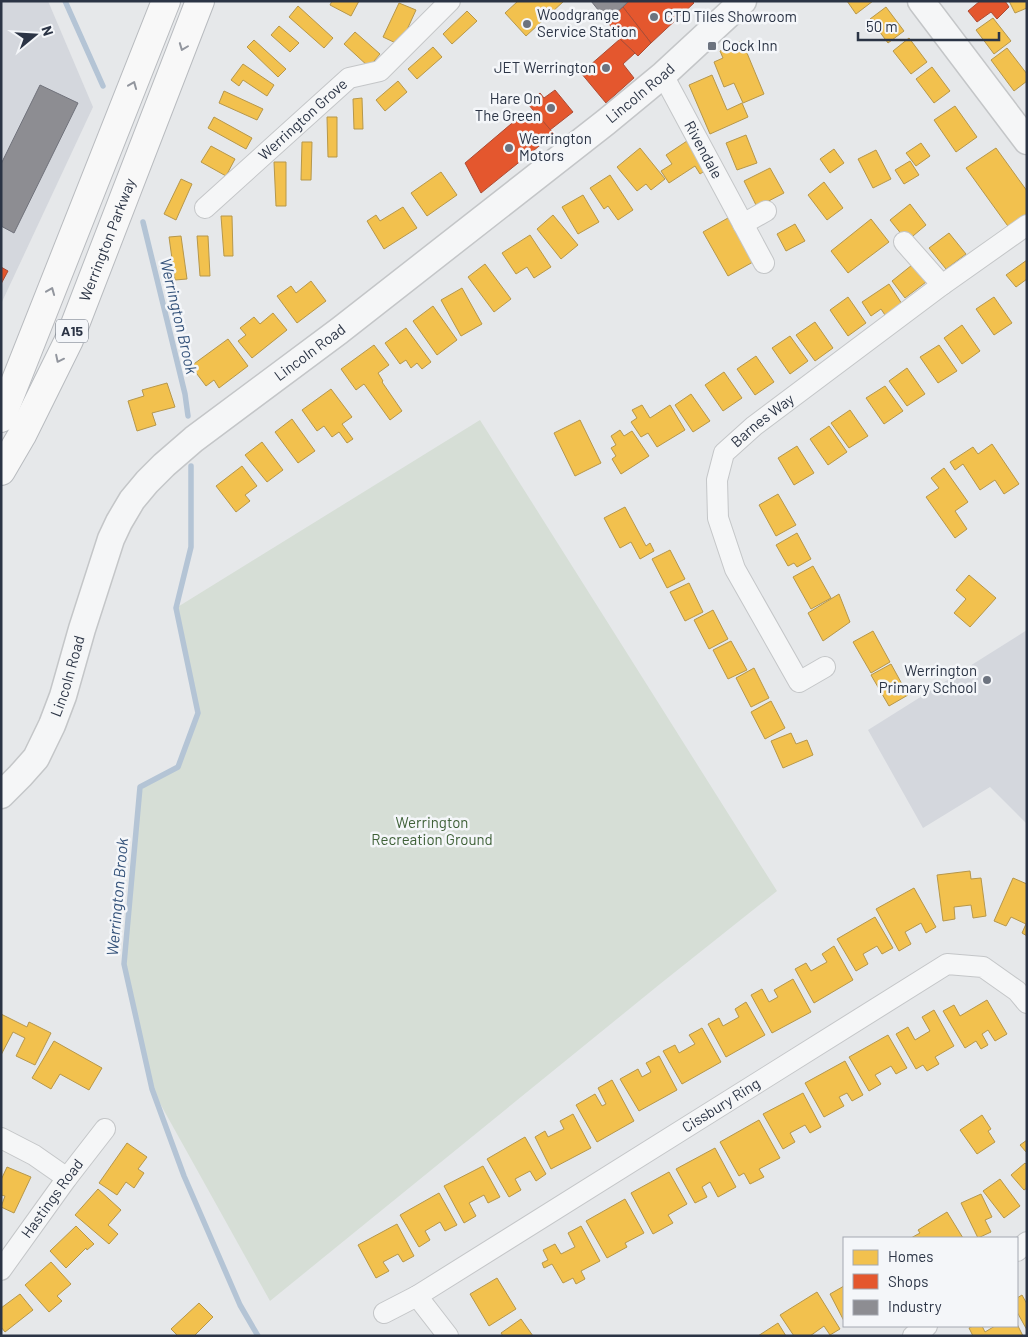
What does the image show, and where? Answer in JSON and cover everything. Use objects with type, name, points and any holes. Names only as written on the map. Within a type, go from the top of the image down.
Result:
[{"type":"highway","name":"A15","points":[[1,418],[166,1]]},
{"type":"highway","name":"Werrington Parkway","points":[[1,471],[22,435],[69,340],[200,1]]},
{"type":"street","name":"Werrington Grove","points":[[205,208],[348,78],[380,71],[450,1]]},
{"type":"street","name":"Lincoln Road","points":[[1,795],[36,758],[52,725],[63,696],[82,629],[111,540],[132,500],[147,482],[194,439],[339,332],[606,122],[663,75],[743,1]]},
{"type":"street","points":[[921,1],[1027,140]]},
{"type":"street","name":"Rivendale","points":[[663,75],[764,263]]},
{"type":"street","points":[[743,224],[766,211]]},
{"type":"street","name":"Barnes Way","points":[[824,667],[798,682],[735,569],[718,518],[717,480],[724,453],[754,426],[1027,225]]},
{"type":"street","points":[[904,242],[942,286]]},
{"type":"street","name":"Cissbury Ring","points":[[384,1313],[417,1296],[947,964],[983,967],[1016,991],[1027,1003]]},
{"type":"street","name":"Hastings Road","points":[[1,1270],[105,1129]]},
{"type":"street","points":[[1,1138],[34,1155],[67,1178]]},
{"type":"street","points":[[417,1296],[448,1336]]},
{"type":"street","points":[[913,1336],[926,1327]]},
{"type":"shaded area","points":[[1,1],[48,1],[93,107],[1,304]]},
{"type":"shaded area","name":"Werrington Primary School","points":[[1027,630],[1027,824],[990,787],[923,828],[868,730]]},
{"type":"green space","name":"Werrington Recreation Ground","points":[[480,420],[777,891],[270,1301],[152,1089],[124,964],[140,787],[178,767],[198,713],[176,608]]},
{"type":"building: Homes","points":[[332,1],[359,1],[351,16],[330,5]]},
{"type":"building: Homes","name":"Woodgrange Service Station","points":[[518,1],[564,1],[526,36],[505,13]]},
{"type":"building: Homes","points":[[847,1],[873,1],[856,14]]},
{"type":"building: Homes","points":[[1009,1],[1027,1],[1027,8],[1015,13]]},
{"type":"building: Homes","points":[[399,3],[416,10],[400,45],[383,37]]},
{"type":"building: Homes","points":[[298,6],[333,38],[324,48],[289,17]]},
{"type":"building: Homes","points":[[886,7],[904,31],[888,43],[870,19]]},
{"type":"building: Homes","points":[[467,11],[477,21],[452,44],[443,34]]},
{"type":"building: Homes","points":[[993,18],[1011,41],[994,54],[976,30]]},
{"type":"building: Homes","points":[[279,26],[299,43],[290,52],[271,35]]},
{"type":"building: Homes","points":[[355,32],[380,54],[369,67],[344,44]]},
{"type":"building: Homes","points":[[909,38],[927,62],[911,74],[893,51]]},
{"type":"building: Homes","points":[[254,40],[286,69],[278,77],[247,47]]},
{"type":"building: Homes","points":[[742,41],[764,94],[743,103],[734,83],[724,87],[714,62],[723,58],[720,51]]},
{"type":"building: Homes","points":[[433,47],[442,57],[417,79],[408,69]]},
{"type":"building: Homes","points":[[1007,48],[1027,74],[1027,81],[1014,91],[991,60]]},
{"type":"building: Homes","points":[[243,64],[274,85],[267,96],[243,80],[239,86],[231,80]]},
{"type":"building: Homes","points":[[932,67],[950,91],[934,103],[916,79]]},
{"type":"building: Homes","points":[[712,75],[727,110],[742,103],[748,117],[710,134],[689,85]]},
{"type":"building: Homes","points":[[398,81],[407,92],[385,111],[376,100]]},
{"type":"building: Homes","points":[[224,91],[263,109],[257,120],[219,103]]},
{"type":"building: Homes","points":[[362,98],[363,129],[354,129],[353,99]]},
{"type":"building: Homes","points":[[955,106],[977,137],[956,152],[934,120]]},
{"type":"building: Homes","points":[[214,117],[252,138],[246,149],[208,128]]},
{"type":"building: Homes","points":[[327,117],[337,117],[337,157],[328,157]]},
{"type":"building: Homes","points":[[746,135],[757,163],[737,170],[726,143]]},
{"type":"building: Homes","points":[[690,139],[709,168],[700,174],[695,166],[669,183],[661,171],[672,164],[666,155]]},
{"type":"building: Homes","points":[[302,142],[312,142],[311,180],[301,180]]},
{"type":"building: Homes","points":[[921,143],[930,156],[916,166],[906,153]]},
{"type":"building: Homes","points":[[211,146],[235,159],[226,176],[201,162]]},
{"type":"building: Homes","points":[[640,148],[665,179],[651,190],[646,184],[637,191],[617,167]]},
{"type":"building: Homes","points":[[996,148],[1027,191],[1027,217],[1010,229],[966,168]]},
{"type":"building: Homes","points":[[834,149],[844,163],[830,173],[820,159]]},
{"type":"building: Homes","points":[[876,150],[891,179],[873,188],[858,159]]},
{"type":"building: Homes","points":[[910,161],[919,175],[904,184],[895,170]]},
{"type":"building: Homes","points":[[274,162],[286,162],[286,206],[276,206]]},
{"type":"building: Homes","points":[[770,168],[784,193],[757,207],[744,181]]},
{"type":"building: Homes","points":[[441,172],[457,195],[427,216],[411,193]]},
{"type":"building: Homes","points":[[610,175],[633,210],[618,220],[608,206],[604,209],[590,188]]},
{"type":"building: Homes","points":[[181,179],[192,184],[176,220],[164,214]]},
{"type":"building: Homes","points":[[824,182],[843,208],[827,220],[808,195]]},
{"type":"building: Homes","points":[[583,195],[599,222],[578,234],[562,207]]},
{"type":"building: Homes","points":[[910,204],[926,225],[907,241],[890,220]]},
{"type":"building: Homes","points":[[403,207],[417,228],[384,249],[367,221],[376,215],[380,221]]},
{"type":"building: Homes","points":[[553,215],[578,245],[561,259],[537,229]]},
{"type":"building: Homes","points":[[221,216],[232,216],[233,256],[224,256]]},
{"type":"building: Homes","points":[[728,218],[753,262],[728,276],[703,232]]},
{"type":"building: Homes","points":[[871,219],[889,242],[848,273],[831,251]]},
{"type":"building: Homes","points":[[795,224],[805,241],[786,251],[777,234]]},
{"type":"building: Homes","points":[[949,233],[966,254],[946,269],[929,248]]},
{"type":"building: Homes","points":[[530,235],[551,267],[534,278],[527,267],[516,274],[502,253]]},
{"type":"building: Homes","points":[[181,236],[187,279],[175,280],[169,237]]},
{"type":"building: Homes","points":[[197,236],[208,236],[210,276],[200,276]]},
{"type":"building: Homes","points":[[1027,260],[1027,279],[1016,287],[1006,275]]},
{"type":"building: Homes","points":[[485,264],[511,299],[494,312],[468,277]]},
{"type":"building: Homes","points":[[912,265],[926,282],[905,298],[892,281]]},
{"type":"building: Homes","points":[[311,281],[326,301],[297,323],[277,296],[291,286],[296,293]]},
{"type":"building: Homes","points":[[889,284],[902,304],[885,315],[881,309],[871,316],[862,302]]},
{"type":"building: Homes","points":[[462,288],[482,324],[461,336],[441,300]]},
{"type":"building: Homes","points":[[848,297],[866,323],[848,336],[830,310]]},
{"type":"building: Homes","points":[[994,297],[1012,323],[994,335],[976,309]]},
{"type":"building: Homes","points":[[433,306],[457,340],[437,355],[413,321]]},
{"type":"building: Homes","points":[[273,313],[287,330],[252,358],[238,341],[246,335],[240,328],[254,317],[260,324]]},
{"type":"building: Homes","points":[[815,322],[833,348],[815,361],[796,335]]},
{"type":"building: Homes","points":[[962,325],[980,351],[962,364],[944,338]]},
{"type":"building: Homes","points":[[406,328],[431,362],[422,369],[417,363],[411,368],[406,360],[400,364],[385,343]]},
{"type":"building: Homes","points":[[790,336],[808,361],[790,374],[772,348]]},
{"type":"building: Homes","points":[[228,339],[248,366],[219,388],[214,380],[206,386],[191,366]]},
{"type":"building: Homes","points":[[374,345],[389,365],[378,373],[402,411],[390,420],[364,384],[356,390],[341,369]]},
{"type":"building: Homes","points":[[939,345],[957,371],[938,383],[920,357]]},
{"type":"building: Homes","points":[[756,356],[774,382],[755,395],[737,369]]},
{"type":"building: Homes","points":[[907,368],[925,394],[907,406],[889,381]]},
{"type":"building: Homes","points":[[724,372],[742,398],[723,411],[705,385]]},
{"type":"building: Homes","points":[[167,383],[175,407],[152,413],[156,425],[137,431],[128,401],[144,396],[142,390]]},
{"type":"building: Homes","points":[[885,386],[903,411],[884,424],[866,398]]},
{"type":"building: Homes","points":[[331,389],[352,417],[342,424],[353,439],[347,443],[339,432],[332,437],[324,426],[317,431],[302,410]]},
{"type":"building: Homes","points":[[691,394],[710,421],[693,432],[675,405]]},
{"type":"building: Homes","points":[[642,405],[650,418],[670,405],[685,430],[657,447],[648,433],[641,437],[631,422],[637,418],[632,410]]},
{"type":"building: Homes","points":[[850,410],[868,436],[849,448],[831,423]]},
{"type":"building: Homes","points":[[292,419],[315,451],[298,463],[275,432]]},
{"type":"building: Homes","points":[[580,420],[601,463],[575,476],[554,433]]},
{"type":"building: Homes","points":[[829,426],[847,452],[828,465],[810,439]]},
{"type":"building: Homes","points":[[620,430],[624,436],[632,431],[649,456],[621,474],[612,459],[616,456],[611,448],[616,445],[611,436]]},
{"type":"building: Homes","points":[[262,442],[283,470],[267,482],[245,455]]},
{"type":"building: Homes","points":[[992,444],[1019,484],[1004,494],[995,480],[980,490],[963,464],[955,470],[950,462],[973,447],[978,454]]},
{"type":"building: Homes","points":[[797,446],[814,473],[794,485],[778,458]]},
{"type":"building: Homes","points":[[242,466],[257,486],[245,495],[250,501],[236,512],[216,486]]},
{"type":"building: Homes","points":[[944,468],[968,502],[955,511],[967,529],[955,538],[926,497],[939,488],[931,478]]},
{"type":"building: Homes","points":[[778,494],[796,525],[776,536],[759,505]]},
{"type":"building: Homes","points":[[625,507],[646,546],[650,543],[654,551],[640,559],[631,542],[620,548],[604,518]]},
{"type":"building: Homes","points":[[797,533],[811,559],[797,567],[794,563],[788,566],[776,545]]},
{"type":"building: Homes","points":[[670,550],[685,579],[667,588],[652,559]]},
{"type":"building: Homes","points":[[813,566],[831,598],[811,609],[793,577]]},
{"type":"building: Homes","points":[[969,575],[996,598],[970,627],[954,613],[966,599],[956,590]]},
{"type":"building: Homes","points":[[689,583],[703,612],[685,621],[670,592]]},
{"type":"building: Homes","points":[[839,594],[850,622],[823,641],[808,613]]},
{"type":"building: Homes","points":[[713,610],[728,639],[709,649],[694,620]]},
{"type":"building: Homes","points":[[873,631],[890,662],[871,673],[853,642]]},
{"type":"building: Homes","points":[[731,641],[747,670],[728,679],[713,650]]},
{"type":"building: Homes","points":[[891,664],[908,695],[889,706],[871,675]]},
{"type":"building: Homes","points":[[754,668],[769,698],[751,707],[736,678]]},
{"type":"building: Homes","points":[[771,701],[785,728],[765,739],[751,712]]},
{"type":"building: Homes","points":[[791,733],[796,744],[807,740],[813,755],[783,768],[771,741]]},
{"type":"building: Homes","points":[[970,871],[971,879],[981,878],[986,916],[973,918],[971,905],[954,907],[955,919],[943,921],[937,875]]},
{"type":"building: Homes","points":[[1013,878],[1027,884],[1027,936],[1022,933],[1026,924],[1011,917],[1006,926],[994,921]]},
{"type":"building: Homes","points":[[914,888],[936,927],[926,933],[921,923],[905,932],[911,944],[899,951],[876,909]]},
{"type":"building: Homes","points":[[875,917],[893,948],[882,954],[877,946],[863,954],[868,964],[856,971],[837,939]]},
{"type":"building: Homes","points":[[834,946],[853,980],[814,1003],[795,969],[806,963],[811,971],[827,962],[822,954]]},
{"type":"building: Homes","points":[[793,979],[811,1012],[772,1033],[751,995],[762,989],[769,1002],[778,997],[774,990]]},
{"type":"building: Homes","points":[[987,1000],[1007,1034],[995,1041],[988,1030],[982,1034],[988,1045],[981,1049],[976,1041],[965,1048],[943,1011],[954,1005],[960,1016]]},
{"type":"building: Homes","points":[[746,1002],[765,1035],[726,1057],[708,1024],[719,1018],[723,1026],[739,1017],[735,1009]]},
{"type":"building: Homes","points":[[934,1010],[954,1046],[935,1057],[939,1064],[927,1071],[923,1065],[916,1069],[896,1034],[908,1027],[915,1040],[930,1031],[922,1017]]},
{"type":"building: Homes","points":[[1,1014],[27,1027],[29,1022],[51,1033],[35,1065],[16,1056],[25,1038],[13,1032],[1,1055]]},
{"type":"building: Homes","points":[[702,1028],[721,1062],[682,1084],[663,1051],[675,1045],[679,1053],[695,1044],[689,1035]]},
{"type":"building: Homes","points":[[888,1035],[907,1068],[896,1074],[891,1066],[875,1075],[881,1084],[869,1091],[849,1057]]},
{"type":"building: Homes","points":[[54,1041],[102,1068],[89,1090],[60,1074],[51,1089],[32,1078]]},
{"type":"building: Homes","points":[[659,1056],[677,1090],[639,1111],[620,1079],[638,1069],[642,1077],[651,1072],[646,1063]]},
{"type":"building: Homes","points":[[845,1061],[863,1095],[852,1101],[847,1093],[839,1097],[844,1106],[824,1117],[805,1083]]},
{"type":"building: Homes","points":[[612,1080],[634,1121],[597,1142],[576,1105],[595,1094],[602,1106],[606,1104],[598,1088]]},
{"type":"building: Homes","points":[[803,1093],[821,1127],[810,1133],[805,1125],[790,1133],[795,1142],[783,1149],[763,1114]]},
{"type":"building: Homes","points":[[573,1114],[591,1148],[551,1169],[535,1137],[545,1131],[548,1137],[564,1129],[560,1121]]},
{"type":"building: Homes","points":[[982,1115],[991,1129],[988,1131],[995,1142],[977,1154],[960,1130]]},
{"type":"building: Homes","points":[[759,1120],[780,1158],[759,1169],[764,1177],[750,1184],[744,1173],[739,1176],[720,1142]]},
{"type":"building: Homes","points":[[525,1137],[546,1174],[536,1181],[530,1171],[515,1179],[521,1190],[509,1197],[487,1159]]},
{"type":"building: Homes","points":[[1027,1140],[1027,1153],[1020,1145]]},
{"type":"building: Homes","points":[[127,1143],[147,1157],[138,1169],[144,1173],[134,1188],[126,1182],[117,1195],[99,1183]]},
{"type":"building: Homes","points":[[715,1148],[736,1187],[718,1197],[710,1182],[702,1187],[707,1197],[695,1203],[676,1169]]},
{"type":"building: Homes","points":[[1025,1163],[1027,1165],[1027,1188],[1024,1190],[1011,1175]]},
{"type":"building: Homes","points":[[483,1166],[500,1197],[488,1203],[484,1195],[469,1203],[476,1216],[464,1223],[444,1186]]},
{"type":"building: Homes","points":[[7,1167],[31,1177],[14,1213],[1,1207],[5,1196],[1,1195],[1,1180]]},
{"type":"building: Homes","points":[[669,1172],[687,1204],[668,1215],[673,1223],[653,1234],[631,1193]]},
{"type":"building: Homes","points":[[1000,1179],[1020,1206],[1004,1218],[983,1191]]},
{"type":"building: Homes","points":[[98,1189],[121,1210],[108,1225],[118,1234],[109,1244],[75,1215]]},
{"type":"building: Homes","points":[[439,1193],[457,1225],[445,1231],[440,1222],[425,1231],[430,1240],[419,1247],[400,1215]]},
{"type":"building: Homes","points":[[981,1194],[992,1217],[985,1220],[991,1232],[978,1237],[961,1203]]},
{"type":"building: Homes","points":[[625,1199],[644,1233],[625,1243],[627,1247],[607,1258],[586,1221]]},
{"type":"building: Homes","points":[[947,1212],[962,1237],[913,1237],[920,1233],[918,1230]]},
{"type":"building: Homes","points":[[397,1224],[414,1256],[403,1262],[398,1254],[383,1262],[389,1271],[376,1278],[358,1245]]},
{"type":"building: Homes","points":[[76,1226],[94,1244],[87,1250],[86,1248],[66,1268],[50,1251]]},
{"type":"building: Homes","points":[[581,1226],[600,1261],[581,1271],[585,1279],[576,1284],[573,1278],[563,1283],[552,1264],[544,1268],[542,1263],[548,1260],[543,1250],[555,1244],[561,1254],[575,1247],[568,1233]]},
{"type":"building: Homes","points":[[51,1262],[71,1284],[57,1296],[62,1301],[49,1312],[25,1285]]},
{"type":"building: Homes","points":[[497,1278],[516,1309],[489,1326],[470,1294]]},
{"type":"building: Homes","points":[[843,1287],[843,1319],[830,1294]]},
{"type":"building: Homes","points":[[817,1292],[840,1329],[830,1335],[824,1326],[810,1336],[794,1336],[780,1315]]},
{"type":"building: Homes","points":[[20,1294],[33,1310],[5,1332],[1,1327],[1,1308]]},
{"type":"building: Homes","points":[[1022,1295],[1027,1304],[1027,1330],[1018,1314],[1018,1297]]},
{"type":"building: Homes","points":[[199,1303],[213,1317],[194,1336],[178,1336],[171,1329]]},
{"type":"building: Homes","points":[[521,1319],[533,1336],[503,1336],[501,1333]]},
{"type":"building: Homes","points":[[778,1323],[786,1336],[758,1336]]},
{"type":"building: Homes","points":[[1018,1326],[1023,1336],[973,1336],[969,1328],[982,1327],[985,1332],[993,1327]]},
{"type":"building: Shops","name":"CTD Tiles Showroom","points":[[629,1],[692,1],[694,3],[651,43],[623,7]]},
{"type":"building: Shops","points":[[980,1],[1005,1],[1009,7],[997,19],[991,12],[977,22],[968,11]]},
{"type":"building: Shops","points":[[623,7],[651,43],[638,56],[620,39],[607,21]]},
{"type":"building: Shops","name":"JET Werrington","points":[[620,39],[635,53],[623,64],[634,78],[606,103],[581,73]]},
{"type":"building: Shops","name":"Hare On The Green","points":[[555,90],[573,112],[550,130],[528,104],[540,93],[544,98]]},
{"type":"building: Shops","name":"Werrington Motors","points":[[524,113],[529,118],[536,113],[554,134],[481,193],[465,163]]},
{"type":"building: Shops","points":[[1,267],[8,271],[1,284]]},
{"type":"building: Industry","points":[[591,1],[629,1],[607,21]]},
{"type":"building: Industry","points":[[40,85],[78,103],[14,233],[1,226],[1,164]]},
{"type":"waterway","name":"Werrington Brook","points":[[65,1],[103,86]]},
{"type":"waterway","name":"Werrington Brook","points":[[143,222],[185,394],[188,416]]},
{"type":"waterway","name":"Werrington Brook","points":[[191,466],[191,547],[176,608],[198,713],[178,767],[140,787],[124,964],[152,1089],[184,1176],[240,1305],[258,1336]]},
{"type":"place","name":"CTD Tiles Showroom","points":[[654,17]]},
{"type":"place","name":"Woodgrange Service Station","points":[[527,24]]},
{"type":"place","name":"Cock Inn","points":[[712,46]]},
{"type":"place","name":"JET Werrington","points":[[606,68]]},
{"type":"place","name":"Hare On The Green","points":[[551,108]]},
{"type":"place","name":"Werrington Motors","points":[[509,148]]},
{"type":"place","name":"Werrington Primary School","points":[[987,680]]}]
